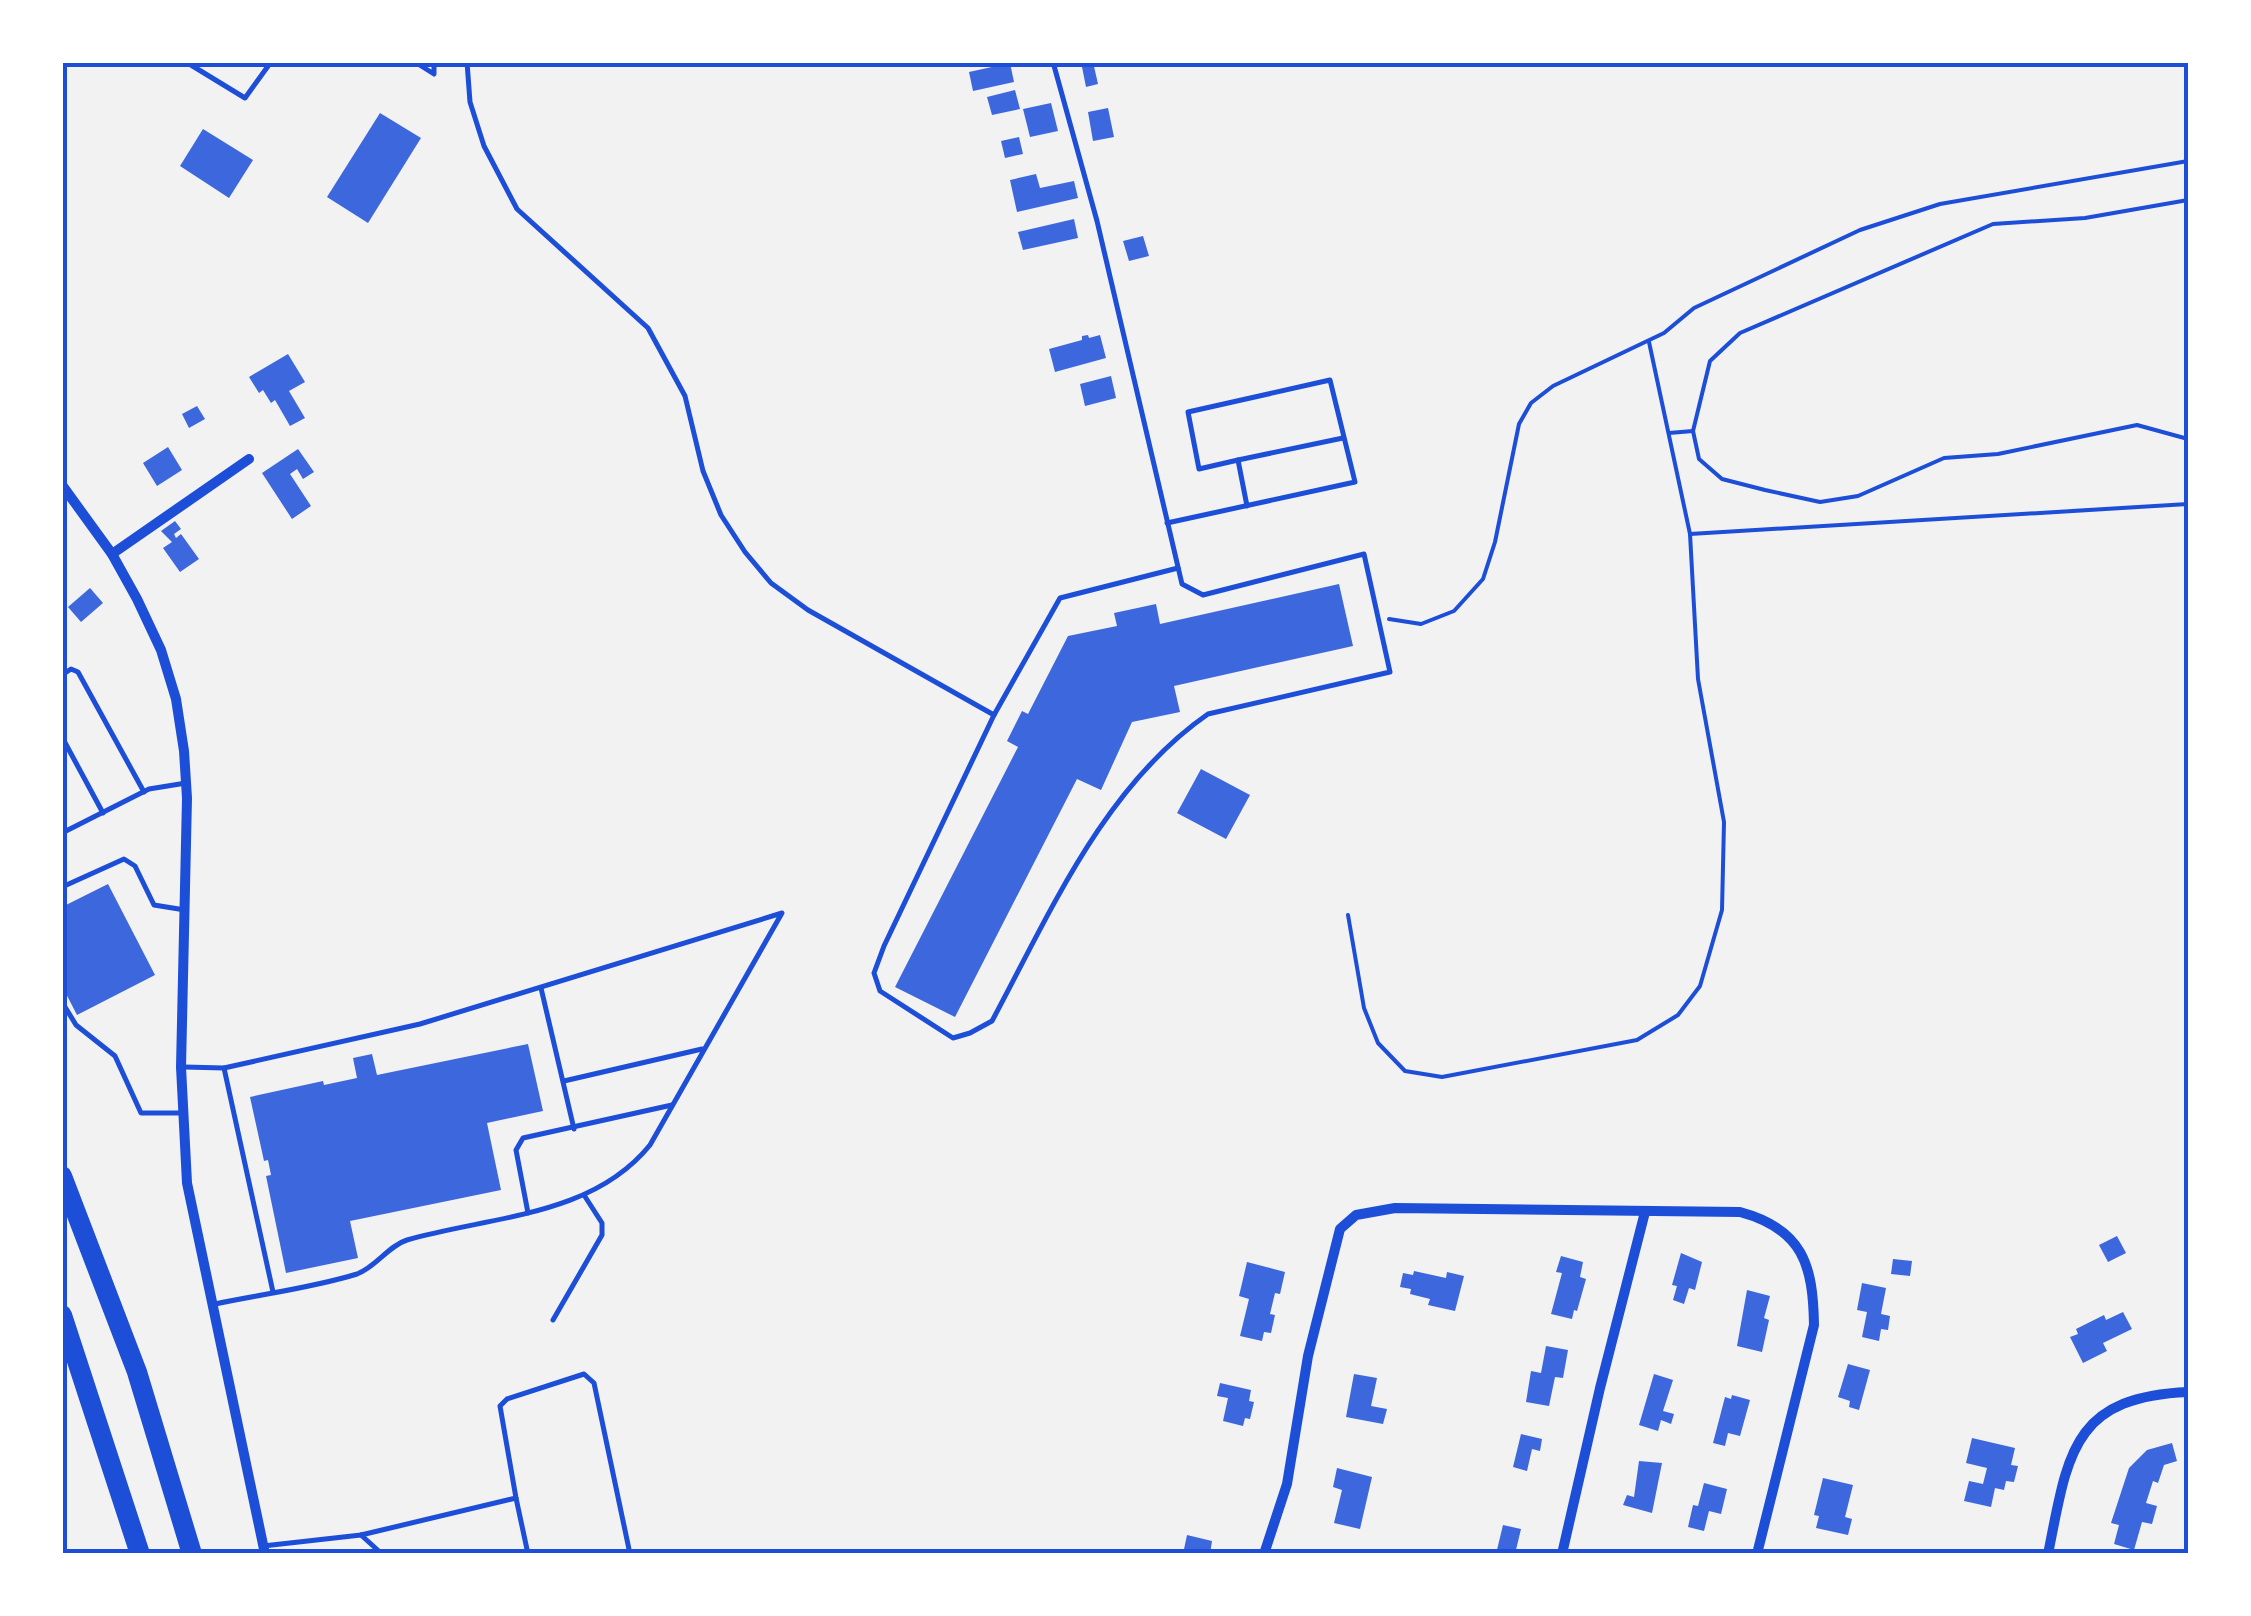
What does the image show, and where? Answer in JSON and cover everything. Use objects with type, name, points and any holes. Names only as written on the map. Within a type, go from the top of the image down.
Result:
[{"type":"highway","points":[[62,1176],[137,1372],[192,1554]]},
{"type":"highway","points":[[62,1316],[140,1554]]},
{"type":"street","points":[[112,554],[249,458]]},
{"type":"street","points":[[62,485],[112,554],[151,626],[167,668],[181,728],[186,783],[181,1068],[187,1183],[264,1550]]},
{"type":"street","points":[[1264,1554],[1287,1484],[1308,1356],[1340,1230],[1356,1216],[1395,1208],[1740,1212],[1762,1218],[1784,1232],[1806,1258],[1814,1287],[1814,1324],[1757,1554]]},
{"type":"street","points":[[1562,1554],[1645,1212]]},
{"type":"street","points":[[2048,1554],[2066,1473],[2079,1437],[2109,1409],[2150,1394],[2188,1392]]},
{"type":"lane","points":[[186,62],[245,98],[270,62]]},
{"type":"lane","points":[[415,62],[434,74],[434,62]]},
{"type":"lane","points":[[467,62],[470,102],[484,146],[517,209],[648,328],[684,396],[703,471],[721,515],[745,552],[772,583],[808,610],[994,715]]},
{"type":"lane","points":[[1054,62],[1097,220],[1182,584],[1203,595],[1364,554],[1390,672],[1208,714],[1156,755],[1090,840],[992,1022],[952,1038],[880,990],[874,973],[994,715],[1060,598],[1178,568]]},
{"type":"lane","points":[[1167,524],[1355,482],[1330,380],[1188,412],[1199,468],[1344,438]]},
{"type":"lane","points":[[1238,460],[1247,506]]},
{"type":"lane","points":[[62,675],[71,669],[78,672],[144,792]]},
{"type":"lane","points":[[62,736],[103,812]]},
{"type":"lane","points":[[63,833],[144,792],[186,783]]},
{"type":"lane","points":[[62,887],[116,860],[126,859],[135,866],[156,906],[186,910]]},
{"type":"lane","points":[[181,1068],[224,1068],[420,1024],[782,913],[641,1156],[601,1188],[528,1212],[403,1241],[359,1273],[210,1305]]},
{"type":"lane","points":[[541,988],[574,1129]]},
{"type":"lane","points":[[62,1002],[76,1025],[115,1056],[141,1112],[182,1113]]},
{"type":"lane","points":[[564,1082],[704,1048]]},
{"type":"lane","points":[[224,1068],[273,1292]]},
{"type":"lane","points":[[528,1212],[516,1152],[519,1142],[528,1136],[672,1106]]},
{"type":"lane","points":[[554,1320],[603,1232],[584,1195]]},
{"type":"lane","points":[[528,1554],[499,1410],[507,1399],[579,1374],[588,1375],[594,1382],[630,1554]]},
{"type":"lane","points":[[264,1550],[360,1535],[516,1498]]},
{"type":"lane","points":[[360,1535],[382,1554]]},
{"type":"path","points":[[1379,617],[1420,624],[1454,611],[1484,578],[1519,424],[1531,403],[1553,386],[1664,333],[1694,308],[1860,230],[1940,204],[2188,162]]},
{"type":"path","points":[[2188,200],[2086,218],[1994,224],[1740,333],[1710,361],[1693,431],[1699,459],[1722,479],[1820,502],[1858,496],[1944,458],[1998,454],[2137,425],[2188,438]]},
{"type":"path","points":[[1348,915],[1364,1008],[1378,1043],[1405,1070],[1442,1077],[1636,1040],[1678,1015],[1700,986],[1722,910],[1724,822],[1698,679],[1690,534],[1648,340]]},
{"type":"path","points":[[1669,433],[1693,431]]},
{"type":"path","points":[[1690,534],[2188,504]]},
{"type":"building","points":[[1081,62],[1093,62],[1098,84],[1086,87]]},
{"type":"building","points":[[1010,63],[1014,82],[973,91],[969,72]]},
{"type":"building","points":[[1015,90],[1020,109],[992,115],[987,97]]},
{"type":"building","points":[[1051,103],[1058,131],[1030,137],[1023,109]]},
{"type":"building","points":[[1108,108],[1114,137],[1093,141],[1088,112]]},
{"type":"building","points":[[380,113],[421,138],[368,223],[327,197]]},
{"type":"building","points":[[203,129],[253,160],[229,198],[180,166]]},
{"type":"building","points":[[1019,137],[1023,154],[1005,158],[1001,141]]},
{"type":"building","points":[[1036,174],[1040,188],[1074,181],[1078,198],[1017,212],[1010,180]]},
{"type":"building","points":[[1074,219],[1078,238],[1023,250],[1018,232]]},
{"type":"building","points":[[1143,236],[1149,256],[1129,261],[1123,241]]},
{"type":"building","points":[[1088,335],[1100,335],[1106,358],[1055,372],[1049,349]]},
{"type":"building","points":[[288,354],[305,382],[289,391],[305,418],[290,426],[275,400],[271,403],[263,390],[259,393],[249,377]]},
{"type":"building","points":[[1111,376],[1116,398],[1085,406],[1080,384]]},
{"type":"building","points":[[197,406],[205,419],[189,428],[182,414]]},
{"type":"building","points":[[168,447],[182,470],[157,486],[143,463]]},
{"type":"building","points":[[298,449],[314,472],[303,479],[297,469],[290,474],[311,506],[292,519],[262,473]]},
{"type":"building","points":[[175,521],[181,529],[174,534],[176,538],[181,534],[199,559],[180,572],[163,548],[172,542],[161,531]]},
{"type":"building","points":[[1339,584],[1353,646],[1174,686],[1180,712],[1132,722],[1101,790],[1077,779],[955,1017],[895,987],[1018,747],[1007,741],[1022,711],[1028,714],[1068,636],[1117,626],[1114,613],[1156,604],[1160,624]]},
{"type":"building","points":[[90,588],[103,603],[81,622],[68,607]]},
{"type":"building","points":[[1201,769],[1250,795],[1226,839],[1177,813]]},
{"type":"building","points":[[108,884],[155,975],[77,1015],[62,986],[62,907]]},
{"type":"building","points":[[528,1044],[543,1111],[487,1123],[501,1190],[350,1221],[358,1258],[286,1273],[266,1176],[271,1175],[268,1160],[264,1161],[250,1097],[357,1078],[353,1058],[372,1054],[377,1075]]},
{"type":"building","points":[[2117,1236],[2126,1253],[2108,1262],[2099,1245]]},
{"type":"building","points":[[1681,1253],[1702,1262],[1695,1290],[1689,1288],[1684,1304],[1673,1300],[1677,1286],[1672,1285]]},
{"type":"building","points":[[1561,1256],[1583,1262],[1580,1277],[1586,1279],[1572,1319],[1551,1314],[1562,1273],[1556,1272]]},
{"type":"building","points":[[1893,1259],[1912,1261],[1910,1276],[1891,1274]]},
{"type":"building","points":[[1247,1262],[1285,1272],[1270,1314],[1275,1315],[1271,1333],[1264,1332],[1262,1341],[1240,1336],[1249,1299],[1239,1296]]},
{"type":"building","points":[[1414,1271],[1446,1278],[1447,1272],[1464,1276],[1455,1311],[1428,1305],[1430,1299],[1400,1287],[1403,1273],[1413,1275]]},
{"type":"building","points":[[1862,1283],[1886,1288],[1881,1314],[1890,1316],[1888,1330],[1881,1329],[1879,1341],[1862,1337],[1867,1312],[1857,1310]]},
{"type":"building","points":[[1747,1290],[1770,1296],[1762,1352],[1737,1346]]},
{"type":"building","points":[[2123,1312],[2132,1329],[2103,1343],[2107,1351],[2083,1363],[2070,1337],[2078,1334],[2076,1329],[2104,1315],[2106,1320]]},
{"type":"building","points":[[1546,1346],[1568,1350],[1563,1378],[1555,1377],[1549,1406],[1526,1402],[1531,1371],[1541,1373]]},
{"type":"building","points":[[1848,1364],[1870,1370],[1859,1410],[1838,1397]]},
{"type":"building","points":[[1354,1374],[1377,1378],[1371,1406],[1387,1409],[1383,1424],[1346,1417]]},
{"type":"building","points":[[1654,1374],[1673,1380],[1663,1411],[1674,1414],[1671,1424],[1661,1420],[1658,1431],[1639,1425]]},
{"type":"building","points":[[1220,1383],[1251,1390],[1249,1401],[1254,1402],[1250,1419],[1245,1418],[1243,1426],[1223,1421],[1228,1398],[1217,1396]]},
{"type":"building","points":[[1732,1395],[1750,1400],[1740,1436],[1728,1433],[1725,1446],[1713,1443],[1725,1397],[1731,1399]]},
{"type":"building","points":[[1521,1434],[1542,1439],[1540,1451],[1532,1449],[1527,1471],[1513,1467]]},
{"type":"building","points":[[1972,1438],[2015,1448],[2011,1465],[2018,1466],[2014,1482],[2006,1481],[2004,1490],[1995,1488],[1991,1507],[1964,1501],[1969,1481],[1983,1484],[1987,1468],[1966,1463]]},
{"type":"building","points":[[2172,1443],[2177,1461],[2164,1465],[2158,1483],[2153,1481],[2146,1503],[2157,1506],[2152,1524],[2142,1522],[2134,1550],[2114,1544],[2119,1525],[2111,1523],[2129,1468],[2147,1450]]},
{"type":"building","points":[[1639,1461],[1662,1463],[1652,1513],[1623,1505],[1627,1495],[1634,1497]]},
{"type":"building","points":[[1337,1468],[1372,1477],[1360,1529],[1334,1523],[1342,1490],[1333,1487]]},
{"type":"building","points":[[1823,1478],[1853,1485],[1845,1517],[1852,1519],[1848,1535],[1816,1528],[1819,1516],[1814,1515]]},
{"type":"building","points":[[1704,1483],[1727,1489],[1721,1514],[1709,1511],[1704,1531],[1688,1527]]},
{"type":"building","points":[[1503,1525],[1521,1529],[1515,1554],[1496,1554]]},
{"type":"building","points":[[1187,1535],[1212,1541],[1210,1554],[1183,1554]]}]
